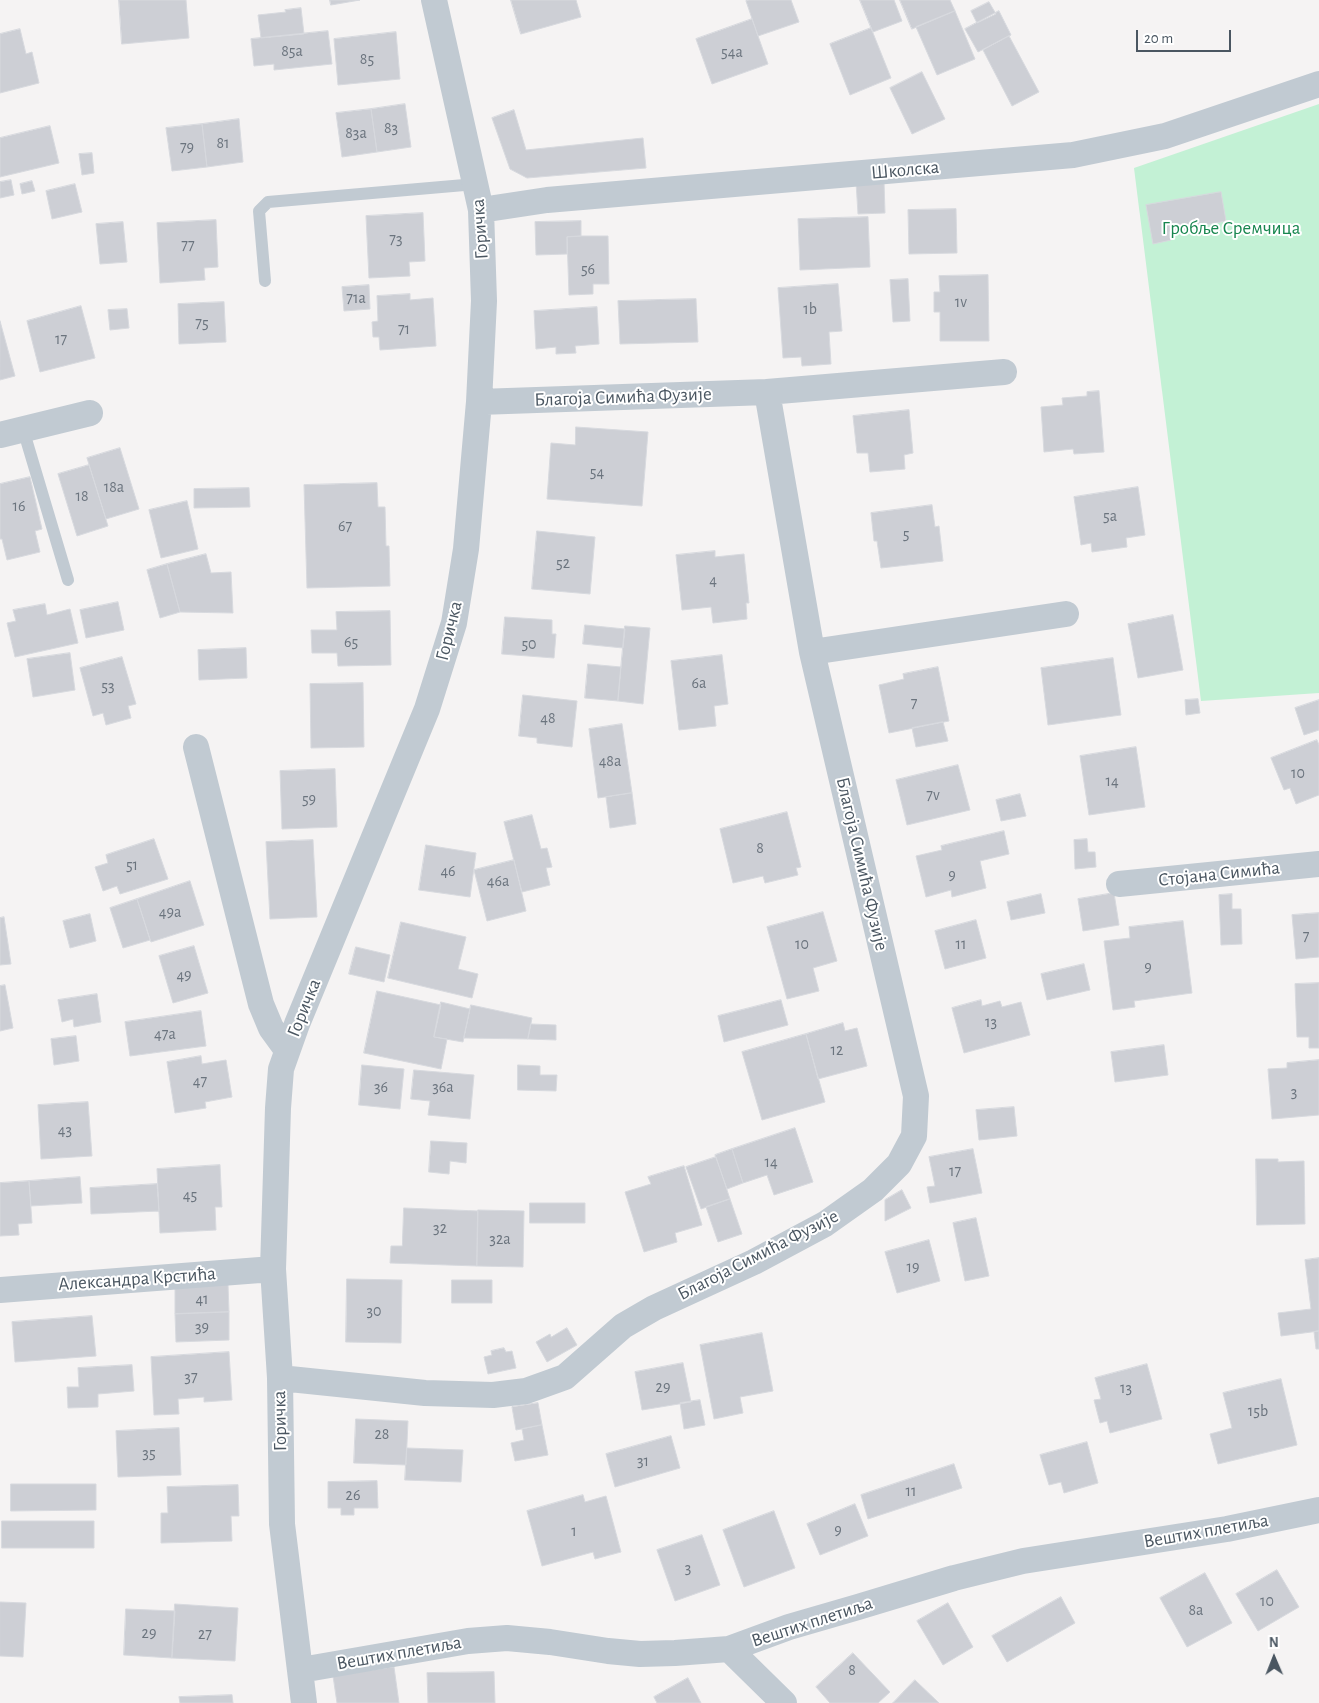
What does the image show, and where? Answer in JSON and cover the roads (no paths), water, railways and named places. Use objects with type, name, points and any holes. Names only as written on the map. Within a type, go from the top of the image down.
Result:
[{"type":"street","name":"Горичка","points":[[304,1703],[282,1524],[280,1378],[273,1269],[281,1069],[287,1050],[427,709],[454,623],[466,549],[479,402],[484,300],[481,210],[434,0]]},
{"type":"street","name":"Школска","points":[[481,210],[547,200],[1073,155],[1165,136],[1319,84]]},
{"type":"street","name":"Благоја Симића Фузије","points":[[479,402],[768,392],[1004,372]]},
{"type":"street","name":"Благоја Симића Фузије","points":[[280,1378],[425,1393],[492,1395],[526,1391],[565,1376],[623,1326],[754,1262],[826,1224],[873,1190],[899,1164],[914,1136],[916,1096],[812,652],[768,392]]},
{"type":"street","points":[[12,432],[90,412]]},
{"type":"street","points":[[812,652],[1066,614]]},
{"type":"street","name":"Горичка","points":[[196,746],[261,1004],[270,1028],[287,1050]]},
{"type":"street","name":"Стојана Симића","points":[[1119,884],[1319,864]]},
{"type":"street","name":"Александра Крстића","points":[[0,1290],[273,1269]]},
{"type":"street","name":"Вештих плетиља","points":[[301,1670],[468,1641],[507,1638],[640,1654],[729,1648],[849,1609],[954,1578],[1023,1561],[1227,1529],[1319,1510]]},
{"type":"street","points":[[729,1648],[784,1703]]},
{"type":"lane","name":"Горичка","points":[[265,281],[259,212],[268,202],[476,184]]},
{"type":"lane","points":[[12,432],[68,580]]},
{"type":"park label","name":"Гробље Сремчица","points":[[1231,228]]}]
